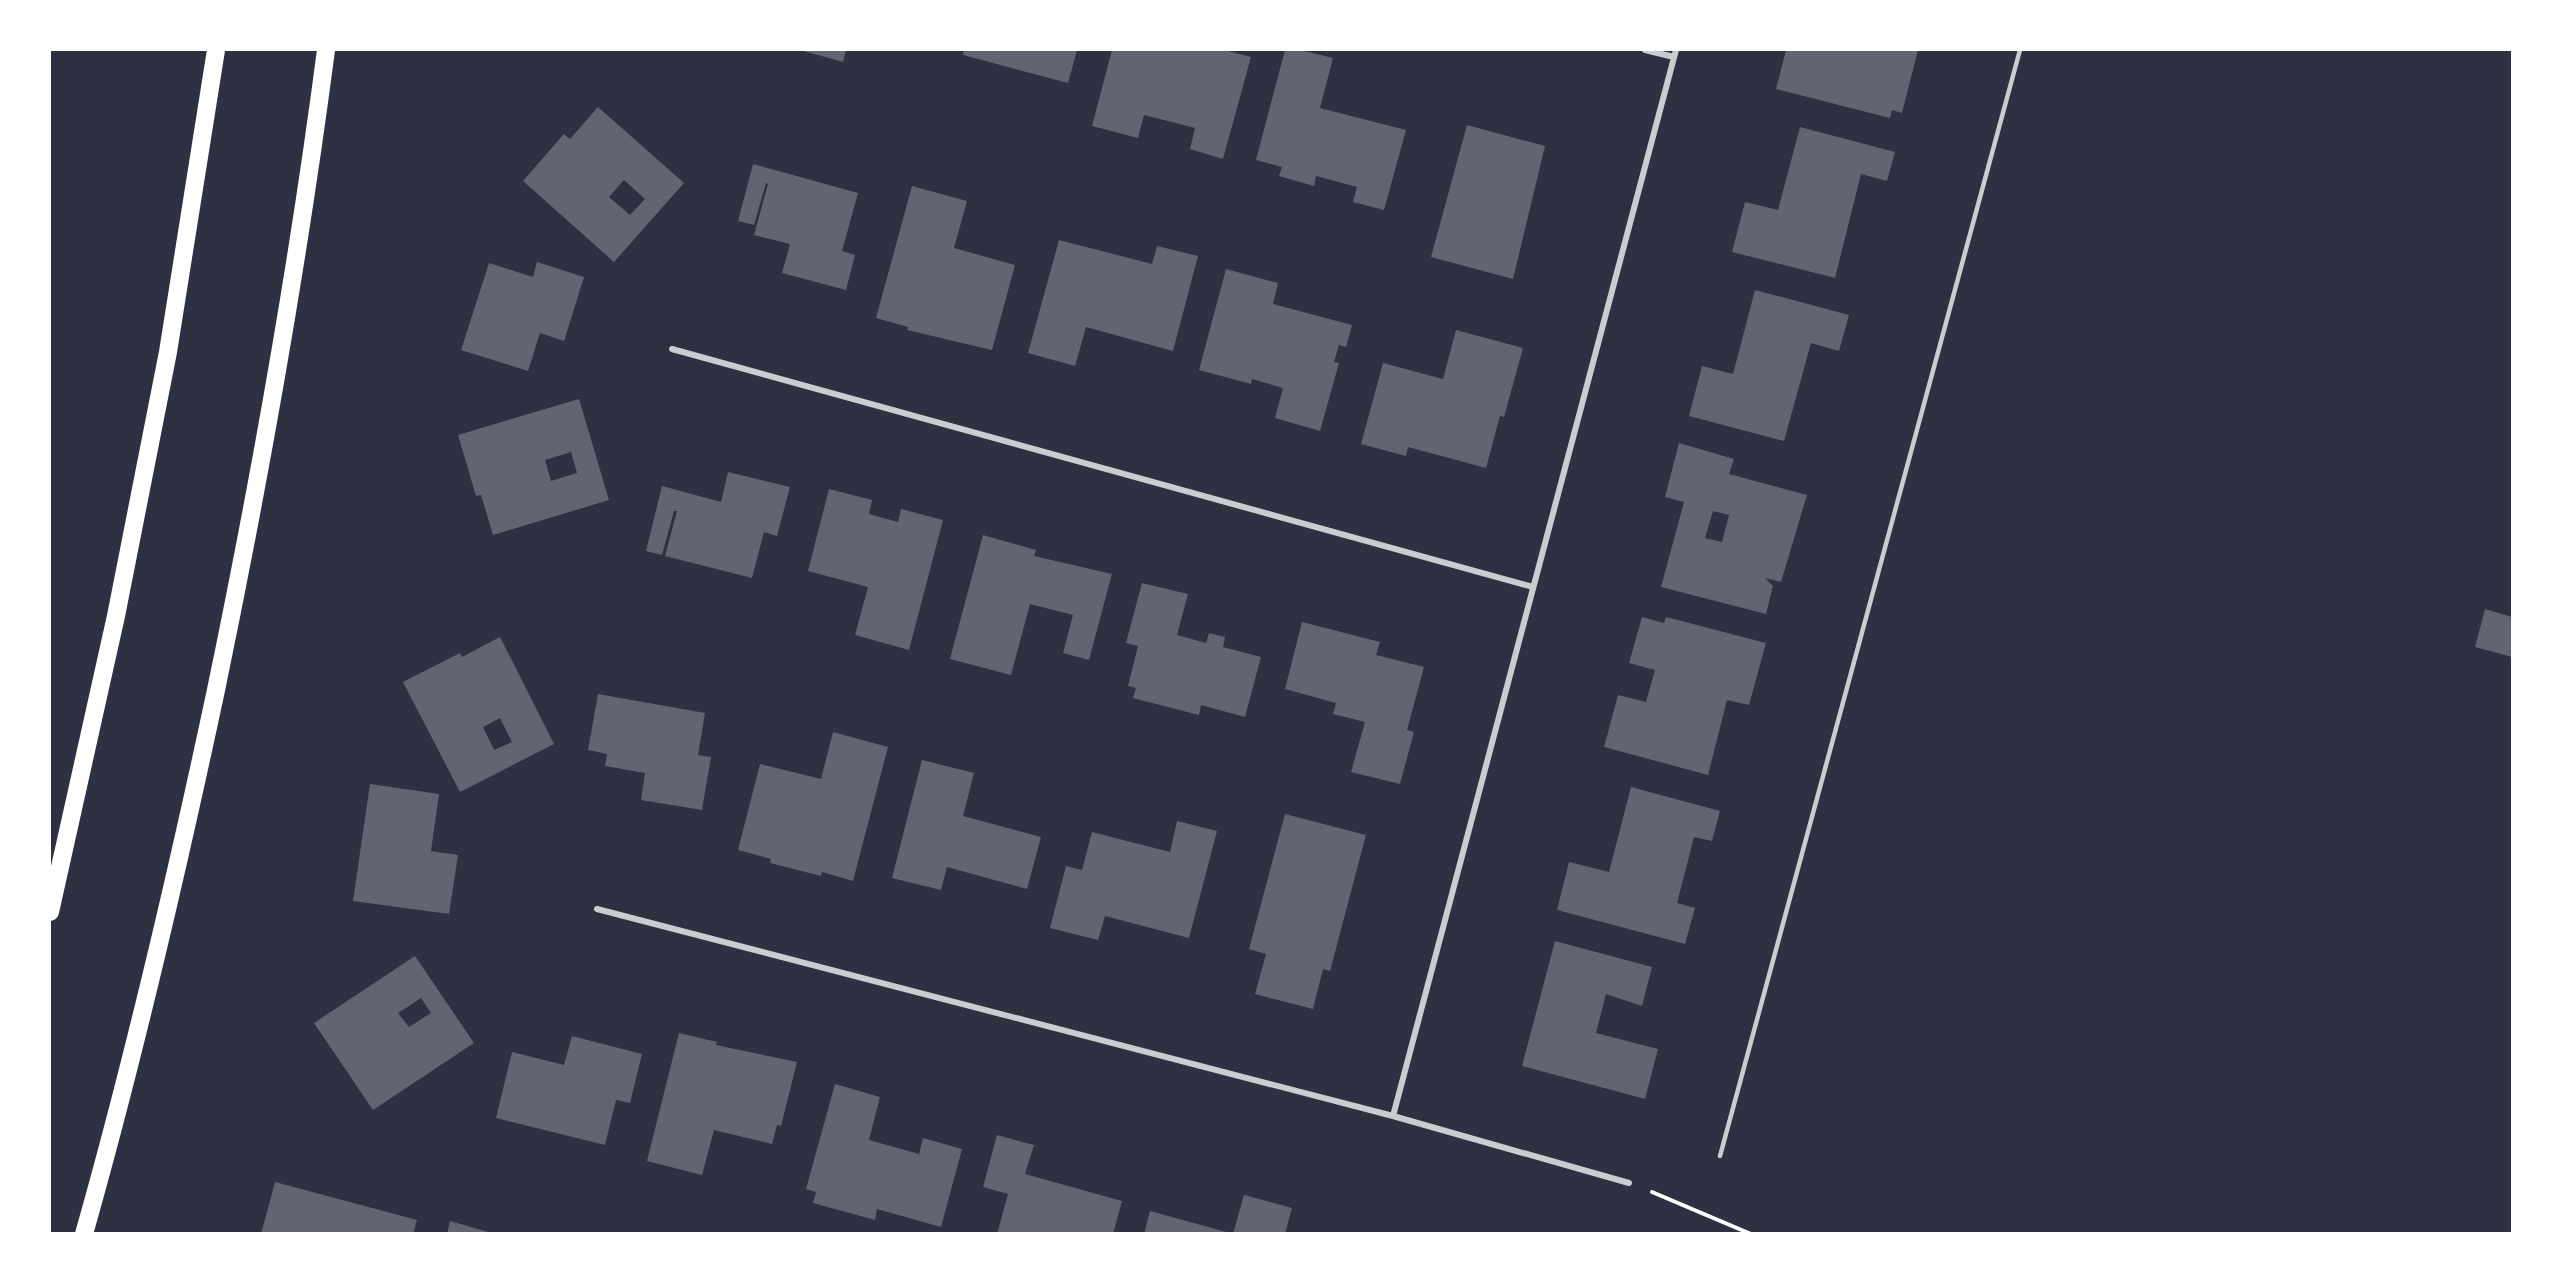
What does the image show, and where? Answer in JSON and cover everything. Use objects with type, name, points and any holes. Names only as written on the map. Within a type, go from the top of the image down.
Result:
[{"type":"highway","points":[[50,912],[116,616],[168,352],[216,50]]},
{"type":"highway","points":[[84,1233],[172,899],[226,639],[278,375],[326,50]]},
{"type":"street","points":[[1645,50],[1674,57]]},
{"type":"street","points":[[1393,1116],[1676,50]]},
{"type":"street","points":[[672,349],[1533,587]]},
{"type":"street","points":[[597,909],[1393,1116],[1629,1183]]},
{"type":"lane","points":[[1720,1156],[2020,50]]},
{"type":"path","points":[[1629,1183],[1751,1233]]},
{"type":"building","points":[[800,50],[846,50],[843,62]]},
{"type":"building","points":[[964,50],[1077,50],[1068,83],[963,55]]},
{"type":"building","points":[[1112,50],[1224,50],[1251,57],[1223,159],[1190,149],[1195,128],[1144,115],[1138,138],[1092,126]]},
{"type":"building","points":[[1285,50],[1300,50],[1333,58],[1320,108],[1406,130],[1384,210],[1353,202],[1357,187],[1316,176],[1314,186],[1279,176],[1282,167],[1256,160]]},
{"type":"building","points":[[1786,50],[1918,50],[1902,113],[1892,110],[1890,118],[1776,89]]},
{"type":"building","points":[[598,107],[684,183],[614,262],[523,181],[564,134],[570,139]],"holes":[[[624,180],[645,199],[630,215],[609,197]]]},
{"type":"building","points":[[1467,125],[1545,146],[1513,279],[1431,257]]},
{"type":"building","points":[[1800,127],[1895,152],[1887,181],[1861,174],[1835,278],[1732,252],[1745,202],[1778,210]]},
{"type":"building","points":[[753,164],[858,193],[842,251],[855,255],[846,290],[782,273],[790,244],[754,235],[768,184],[766,183],[754,225],[738,221]]},
{"type":"building","points":[[912,186],[967,201],[954,248],[1015,265],[992,350],[907,330],[908,327],[876,318]]},
{"type":"building","points":[[1059,240],[1152,264],[1157,246],[1198,256],[1173,351],[1086,327],[1075,366],[1028,353]]},
{"type":"building","points":[[537,262],[584,277],[564,341],[540,333],[528,371],[461,350],[489,263],[533,277]]},
{"type":"building","points":[[1226,269],[1278,283],[1273,304],[1352,325],[1346,347],[1339,345],[1334,362],[1339,363],[1320,431],[1275,418],[1283,388],[1252,379],[1251,384],[1199,370]]},
{"type":"building","points":[[1755,290],[1849,315],[1839,351],[1811,343],[1784,441],[1689,416],[1702,366],[1733,374]]},
{"type":"building","points":[[1456,330],[1523,348],[1504,417],[1500,416],[1486,468],[1408,447],[1406,456],[1361,444],[1383,363],[1443,379]]},
{"type":"building","points":[[579,399],[609,500],[493,535],[481,495],[476,496],[458,435]],"holes":[[[571,452],[577,473],[551,481],[545,460]]]},
{"type":"building","points":[[1679,443],[1734,459],[1729,474],[1807,495],[1781,582],[1765,578],[1773,586],[1766,614],[1661,587],[1684,502],[1665,497]],"holes":[[[1713,511],[1729,515],[1722,542],[1705,538]]]},
{"type":"building","points":[[728,472],[790,487],[777,536],[764,532],[752,578],[665,556],[677,511],[674,511],[662,555],[646,551],[662,486],[721,502]]},
{"type":"building","points":[[829,489],[872,500],[869,514],[898,522],[901,509],[943,520],[909,650],[855,635],[868,587],[808,571]]},
{"type":"building","points":[[983,535],[1036,550],[1034,556],[1112,574],[1089,660],[1063,653],[1073,615],[1030,604],[1011,675],[950,659]]},
{"type":"building","points":[[1142,583],[1188,594],[1177,635],[1206,643],[1209,633],[1225,637],[1223,647],[1261,657],[1245,717],[1201,705],[1199,715],[1133,698],[1136,688],[1128,686],[1138,646],[1126,643]]},
{"type":"building","points":[[2485,609],[2512,617],[2512,657],[2475,647]]},
{"type":"building","points":[[1642,617],[1664,623],[1666,617],[1766,643],[1749,705],[1727,700],[1708,775],[1604,747],[1618,695],[1646,702],[1655,670],[1629,663]]},
{"type":"building","points":[[1302,622],[1380,642],[1376,655],[1424,667],[1407,730],[1414,732],[1400,784],[1351,772],[1365,722],[1333,714],[1336,703],[1285,689]]},
{"type":"building","points":[[500,637],[554,744],[460,792],[403,682],[460,653],[462,657]],"holes":[[[500,718],[512,742],[494,750],[483,727]]]},
{"type":"building","points":[[598,694],[705,713],[698,755],[711,757],[702,810],[641,800],[645,773],[605,766],[607,754],[588,750]]},
{"type":"building","points":[[833,732],[888,747],[853,881],[822,872],[821,876],[770,863],[771,859],[738,850],[760,764],[821,779]]},
{"type":"building","points":[[922,760],[974,773],[963,816],[1041,837],[1027,889],[947,867],[941,890],[892,878]]},
{"type":"building","points":[[370,784],[439,794],[431,851],[458,855],[449,914],[353,901]]},
{"type":"building","points":[[1631,787],[1720,811],[1712,841],[1694,837],[1677,903],[1695,908],[1685,944],[1557,910],[1569,862],[1609,872]]},
{"type":"building","points":[[1285,814],[1366,835],[1330,971],[1323,969],[1313,1009],[1255,994],[1266,954],[1249,949]]},
{"type":"building","points":[[1177,821],[1217,831],[1189,938],[1105,916],[1098,940],[1050,928],[1066,866],[1082,870],[1092,832],[1170,852]]},
{"type":"building","points":[[1555,941],[1652,967],[1642,1006],[1606,994],[1596,1033],[1658,1049],[1645,1099],[1522,1066]]},
{"type":"building","points":[[415,956],[474,1043],[373,1110],[314,1023]],"holes":[[[421,998],[431,1013],[409,1027],[398,1013]]]},
{"type":"building","points":[[679,1033],[717,1042],[716,1045],[797,1062],[781,1126],[777,1125],[772,1144],[714,1130],[702,1175],[647,1161]]},
{"type":"building","points":[[572,1036],[642,1054],[630,1103],[616,1100],[605,1145],[496,1118],[512,1052],[564,1065]]},
{"type":"building","points":[[835,1084],[880,1097],[869,1140],[919,1154],[923,1138],[962,1149],[941,1227],[877,1209],[875,1220],[813,1203],[816,1192],[806,1189]]},
{"type":"building","points":[[997,1135],[1034,1145],[1025,1174],[1122,1201],[1113,1234],[997,1234],[1008,1194],[983,1187]]},
{"type":"building","points":[[275,1182],[417,1220],[413,1234],[261,1234]]},
{"type":"building","points":[[1244,1195],[1292,1208],[1285,1234],[1233,1234]]},
{"type":"building","points":[[1150,1211],[1230,1233],[1230,1234],[1144,1234]]},
{"type":"building","points":[[450,1221],[492,1233],[492,1234],[447,1234]]}]
